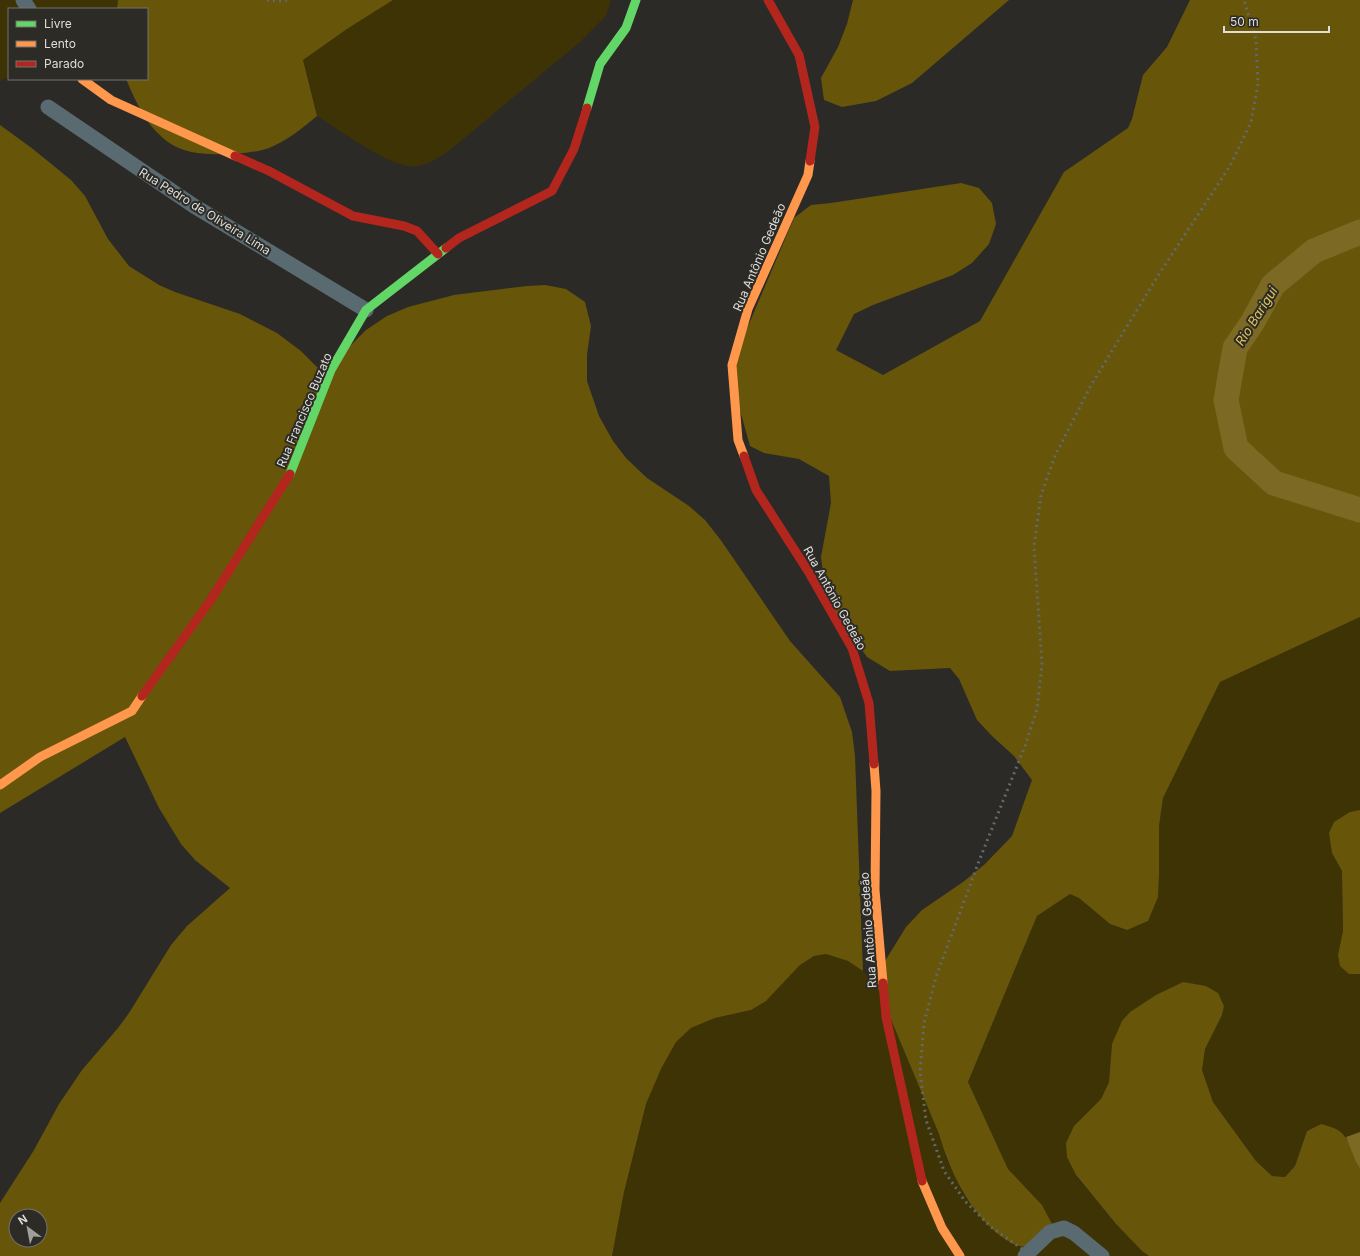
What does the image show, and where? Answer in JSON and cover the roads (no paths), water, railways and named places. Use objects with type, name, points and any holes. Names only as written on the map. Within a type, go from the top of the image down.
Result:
[{"type":"street","name":"Rua Francisco Buzato","points":[[0,785],[40,757],[132,711],[210,601],[289,476],[331,370],[366,310],[459,238],[552,191],[574,148],[600,64],[626,28],[636,0]]},
{"type":"street","name":"Rua Antônio Gedeão","points":[[768,0],[799,55],[815,127],[808,175],[748,309],[732,365],[738,440],[756,490],[808,571],[852,648],[869,702],[876,791],[875,890],[886,1017],[924,1184],[942,1228],[960,1256]]},
{"type":"street","points":[[83,80],[111,100],[268,171],[353,216],[417,231],[438,254]]},
{"type":"street","name":"Rua Pedro de Oliveira Lima","points":[[48,107],[194,206],[366,310]]},
{"type":"street","points":[[1025,1256],[1050,1232],[1064,1228],[1074,1233],[1102,1256]]},
{"type":"waterway","name":"Rio Barigui","points":[[1360,232],[1314,251],[1273,285],[1252,323],[1235,348],[1226,400],[1236,448],[1274,483],[1360,510]]},
{"type":"railway","points":[[267,0],[289,0]]},
{"type":"railway","points":[[1032,1256],[991,1227],[965,1201],[944,1171],[926,1120],[920,1072],[924,1023],[936,977],[979,861],[1025,746],[1037,709],[1042,664],[1034,546],[1041,495],[1055,456],[1090,387],[1159,274],[1230,166],[1251,122],[1258,84],[1256,40],[1244,0]]}]
